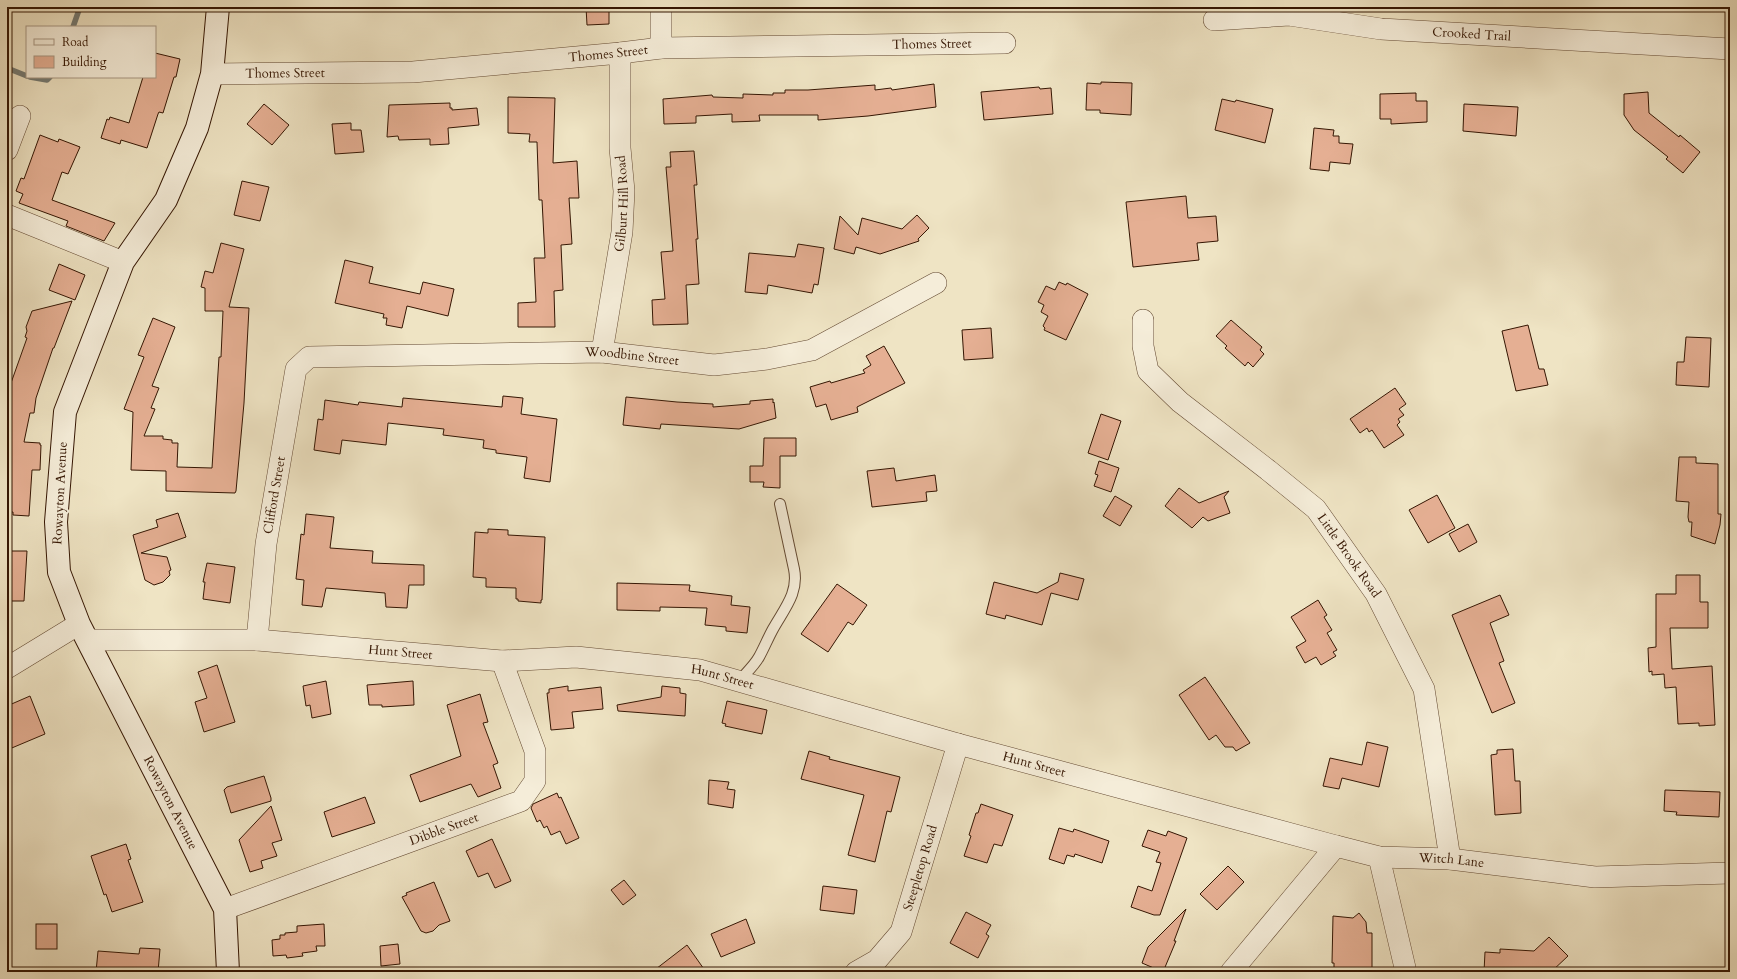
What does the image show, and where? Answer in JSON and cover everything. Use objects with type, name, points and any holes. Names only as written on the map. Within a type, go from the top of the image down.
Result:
[{"type":"street","name":"Rowayton Avenue","points":[[218,7],[212,74],[197,128],[166,200],[123,262],[65,412],[56,522],[59,572],[83,632],[225,909],[228,972]]},
{"type":"street","points":[[661,7],[661,48]]},
{"type":"street","name":"Crooked Trail","points":[[1214,20],[1290,16],[1381,29],[1730,49]]},
{"type":"street","name":"Thomes Street","points":[[212,74],[413,72],[661,48],[1005,44]]},
{"type":"street","name":"Gilburt Hill Road","points":[[602,352],[622,232],[624,191],[620,148],[620,53]]},
{"type":"street","points":[[7,150],[20,116]]},
{"type":"street","points":[[7,215],[123,262]]},
{"type":"street","name":"Woodbine Street","points":[[309,357],[602,352],[714,365],[767,359],[812,350],[936,283]]},
{"type":"street","name":"Little Brook Road","points":[[1143,320],[1143,346],[1148,371],[1180,402],[1316,509],[1376,594],[1424,689],[1450,859]]},
{"type":"street","name":"Clifford Street","points":[[256,640],[266,544],[296,370],[309,357]]},
{"type":"street","points":[[7,668],[83,632]]},
{"type":"street","name":"Hunt Street","points":[[83,632],[256,640],[502,661],[576,657],[700,670],[958,744],[1336,846]]},
{"type":"street","name":"Dibble Street","points":[[225,909],[521,801],[535,781],[535,751],[502,661]]},
{"type":"street","name":"Steepletop Road","points":[[856,972],[877,960],[901,932],[958,744]]},
{"type":"street","points":[[1231,972],[1336,846]]},
{"type":"street","name":"Witch Lane","points":[[1336,846],[1379,857],[1450,859],[1595,877],[1730,873]]},
{"type":"street","points":[[1379,857],[1406,972]]},
{"type":"lane","points":[[739,681],[758,658],[773,628],[789,602],[795,587],[796,578],[780,504]]},
{"type":"building","points":[[586,7],[609,7],[609,24],[587,25]]},
{"type":"building","points":[[156,53],[180,59],[176,77],[174,77],[163,113],[159,112],[158,114],[147,148],[121,140],[120,144],[101,138],[107,119],[109,120],[110,117],[129,123],[143,78],[156,78]]},
{"type":"building","points":[[1101,82],[1132,83],[1131,115],[1100,113],[1100,110],[1086,110],[1087,83],[1101,84]]},
{"type":"building","points":[[934,84],[936,107],[868,116],[818,120],[818,115],[759,115],[760,121],[732,122],[732,114],[696,116],[696,123],[664,124],[663,99],[712,95],[713,97],[743,98],[743,94],[773,95],[773,93],[785,93],[785,90],[808,90],[875,85],[875,90],[891,88],[892,90]]},
{"type":"building","points":[[1039,87],[1040,89],[1051,88],[1053,114],[984,120],[981,92]]},
{"type":"building","points":[[1648,92],[1649,113],[1679,137],[1680,135],[1700,152],[1683,173],[1666,159],[1668,157],[1634,130],[1624,115],[1624,94]]},
{"type":"building","points":[[1416,93],[1416,101],[1427,101],[1427,122],[1391,124],[1391,119],[1380,119],[1380,94]]},
{"type":"building","points":[[508,97],[555,98],[553,163],[577,161],[579,198],[569,198],[572,244],[561,245],[563,290],[554,291],[555,327],[518,327],[518,303],[536,302],[534,258],[545,258],[542,200],[539,200],[537,142],[529,142],[530,134],[508,133]]},
{"type":"building","points":[[1222,99],[1235,102],[1236,100],[1273,109],[1265,143],[1215,130]]},
{"type":"building","points":[[450,103],[450,108],[452,108],[452,110],[477,108],[479,125],[448,128],[449,144],[430,145],[430,139],[399,140],[398,136],[387,137],[389,105]]},
{"type":"building","points":[[264,104],[289,125],[272,145],[247,124]]},
{"type":"building","points":[[1464,104],[1518,107],[1516,136],[1463,131]]},
{"type":"building","points":[[351,123],[351,130],[361,130],[364,152],[335,154],[332,124]]},
{"type":"building","points":[[1314,128],[1334,130],[1333,136],[1339,136],[1339,143],[1353,144],[1350,164],[1330,162],[1329,171],[1310,169]]},
{"type":"building","points":[[40,135],[58,142],[59,139],[80,147],[68,174],[62,172],[52,200],[115,223],[104,241],[66,226],[68,221],[19,203],[23,194],[16,191],[21,178],[24,179]]},
{"type":"building","points":[[694,151],[697,185],[694,185],[698,239],[696,239],[699,284],[686,285],[688,324],[653,325],[652,300],[665,299],[661,252],[673,251],[666,167],[671,167],[670,152]]},
{"type":"building","points":[[242,181],[269,187],[260,221],[234,215]]},
{"type":"building","points":[[1186,196],[1188,218],[1216,216],[1218,241],[1197,243],[1199,260],[1133,267],[1126,202]]},
{"type":"building","points":[[917,215],[929,228],[918,239],[919,241],[880,254],[856,247],[854,254],[834,249],[840,216],[858,235],[862,218],[902,229]]},
{"type":"building","points":[[221,243],[244,249],[229,307],[249,308],[244,403],[236,491],[235,493],[166,491],[166,471],[131,470],[133,412],[124,409],[144,357],[138,355],[153,318],[175,327],[152,386],[159,388],[151,408],[155,409],[144,436],[163,436],[163,439],[172,440],[172,443],[178,443],[177,467],[212,468],[219,357],[221,357],[223,311],[205,311],[205,288],[201,287],[205,271],[213,273]]},
{"type":"building","points":[[798,244],[824,248],[818,285],[814,284],[812,293],[768,285],[767,294],[745,292],[749,253],[795,257]]},
{"type":"building","points":[[345,260],[373,267],[369,283],[420,294],[423,282],[454,289],[448,316],[407,306],[402,328],[386,325],[387,318],[383,318],[384,314],[335,303]]},
{"type":"building","points":[[59,264],[85,275],[75,300],[49,290]]},
{"type":"building","points":[[1059,282],[1066,285],[1067,283],[1088,294],[1066,340],[1044,330],[1045,328],[1043,326],[1048,316],[1041,312],[1044,305],[1038,302],[1046,286],[1055,290]]},
{"type":"building","points":[[72,301],[53,348],[36,398],[34,413],[30,413],[24,442],[40,443],[41,445],[40,470],[32,470],[29,516],[13,515],[13,512],[7,512],[7,414],[11,383],[27,338],[25,337],[27,331],[26,327],[32,311]]},
{"type":"building","points":[[1231,320],[1262,347],[1260,350],[1264,354],[1253,367],[1248,362],[1245,366],[1225,348],[1227,346],[1216,336]]},
{"type":"building","points":[[1528,325],[1539,369],[1544,369],[1548,385],[1516,391],[1502,331]]},
{"type":"building","points":[[991,328],[993,358],[964,360],[962,330]]},
{"type":"building","points":[[1686,337],[1711,338],[1709,387],[1676,385],[1677,362],[1684,362]]},
{"type":"building","points":[[884,346],[905,383],[857,407],[858,412],[831,420],[826,404],[816,407],[810,387],[830,381],[831,383],[865,373],[863,370],[871,365],[866,356]]},
{"type":"building","points":[[1395,388],[1406,404],[1399,409],[1404,415],[1398,419],[1400,422],[1397,425],[1404,435],[1384,448],[1372,430],[1369,432],[1367,428],[1360,433],[1350,419]]},
{"type":"building","points":[[503,396],[523,398],[521,414],[557,419],[550,482],[524,478],[527,457],[496,453],[496,450],[483,448],[484,440],[443,435],[444,429],[388,423],[386,445],[342,440],[340,454],[314,450],[318,419],[323,420],[325,400],[358,405],[359,402],[402,407],[403,398],[502,407]]},
{"type":"building","points":[[626,397],[713,404],[713,407],[750,404],[750,401],[773,399],[776,418],[739,429],[661,424],[660,429],[623,425]]},
{"type":"building","points":[[1101,414],[1121,421],[1108,460],[1088,453]]},
{"type":"building","points":[[764,438],[796,438],[796,456],[780,456],[780,488],[763,487],[764,482],[750,482],[750,466],[763,466]]},
{"type":"building","points":[[1679,457],[1696,457],[1696,463],[1718,464],[1718,514],[1721,514],[1715,544],[1691,536],[1692,522],[1689,522],[1688,517],[1689,502],[1676,501]]},
{"type":"building","points":[[1099,461],[1119,468],[1111,492],[1094,486],[1098,475],[1095,474]]},
{"type":"building","points":[[894,468],[896,481],[935,475],[937,491],[926,492],[927,501],[872,507],[867,471]]},
{"type":"building","points":[[1179,488],[1199,503],[1229,491],[1224,497],[1230,513],[1208,521],[1203,517],[1192,528],[1165,506]]},
{"type":"building","points":[[1437,495],[1455,528],[1428,543],[1409,510]]},
{"type":"building","points":[[1115,496],[1132,506],[1120,526],[1103,516]]},
{"type":"building","points":[[178,513],[186,537],[141,553],[167,557],[171,570],[169,571],[170,575],[163,582],[154,585],[145,580],[133,535],[158,527],[156,520]]},
{"type":"building","points":[[306,514],[334,517],[330,548],[373,551],[372,563],[424,565],[424,585],[409,585],[407,608],[386,607],[385,593],[326,588],[322,607],[302,605],[304,580],[296,579],[301,534],[304,535]]},
{"type":"building","points":[[1468,524],[1477,542],[1459,552],[1449,534]]},
{"type":"building","points":[[488,529],[508,530],[508,535],[545,537],[541,603],[518,601],[518,599],[516,599],[516,588],[486,587],[486,578],[473,577],[475,532],[488,533]]},
{"type":"building","points":[[7,551],[27,551],[24,601],[7,601]]},
{"type":"building","points":[[207,563],[235,567],[230,603],[203,599],[205,582],[203,582]]},
{"type":"building","points":[[1060,573],[1084,579],[1078,600],[1051,593],[1042,625],[1006,615],[1005,619],[986,614],[994,582],[1037,593],[1058,582]]},
{"type":"building","points":[[1676,575],[1700,575],[1700,602],[1708,602],[1708,628],[1670,628],[1672,669],[1712,666],[1715,725],[1699,726],[1699,723],[1678,724],[1676,687],[1665,688],[1664,674],[1652,675],[1652,671],[1649,672],[1648,648],[1656,647],[1656,594],[1676,594]]},
{"type":"building","points":[[617,583],[690,585],[689,591],[732,596],[731,605],[750,607],[747,633],[726,631],[726,627],[705,625],[707,608],[660,607],[660,611],[617,610]]},
{"type":"building","points":[[837,584],[867,605],[853,625],[848,622],[828,652],[801,634]]},
{"type":"building","points":[[1500,595],[1509,615],[1490,623],[1504,661],[1499,663],[1515,703],[1492,713],[1452,615]]},
{"type":"building","points":[[1318,600],[1327,615],[1324,617],[1332,630],[1327,633],[1337,650],[1333,652],[1336,656],[1321,665],[1316,657],[1305,663],[1296,647],[1306,641],[1291,617]]},
{"type":"building","points":[[217,665],[235,722],[204,732],[195,702],[207,698],[198,672]]},
{"type":"building","points":[[1205,677],[1250,743],[1236,751],[1233,747],[1225,747],[1216,735],[1209,740],[1179,695]]},
{"type":"building","points":[[326,681],[331,714],[312,718],[310,705],[306,706],[303,686]]},
{"type":"building","points":[[413,681],[414,705],[382,707],[382,705],[369,705],[367,685]]},
{"type":"building","points":[[568,686],[568,691],[601,687],[603,709],[572,712],[574,728],[551,730],[547,693],[549,693],[549,689]]},
{"type":"building","points":[[662,686],[680,688],[680,693],[686,694],[685,716],[618,711],[617,705],[661,697]]},
{"type":"building","points":[[480,694],[488,722],[483,723],[498,763],[493,765],[501,788],[478,797],[471,784],[420,802],[410,775],[461,756],[447,705]]},
{"type":"building","points":[[30,696],[45,734],[7,750],[7,706]]},
{"type":"building","points":[[727,701],[767,710],[762,734],[725,726],[726,724],[722,723]]},
{"type":"building","points":[[1367,742],[1388,747],[1379,787],[1342,778],[1339,789],[1323,786],[1330,758],[1362,765]]},
{"type":"building","points":[[1513,749],[1515,781],[1520,781],[1521,813],[1495,815],[1491,755],[1497,754],[1497,750]]},
{"type":"building","points":[[809,751],[830,757],[829,759],[900,777],[891,812],[887,811],[875,862],[848,855],[864,795],[801,779]]},
{"type":"building","points":[[264,776],[271,801],[231,813],[224,790],[227,787]]},
{"type":"building","points":[[709,780],[729,782],[727,789],[735,790],[733,808],[708,804]]},
{"type":"building","points":[[1665,790],[1720,792],[1719,817],[1676,815],[1677,812],[1664,811]]},
{"type":"building","points":[[557,793],[559,798],[561,797],[579,838],[566,844],[560,831],[551,835],[547,826],[544,828],[540,820],[537,822],[531,808],[533,804]]},
{"type":"building","points":[[365,797],[375,823],[332,837],[324,812]]},
{"type":"building","points":[[981,804],[1013,815],[1002,846],[994,844],[987,863],[964,856],[971,836],[969,835],[976,813],[978,813]]},
{"type":"building","points":[[271,806],[282,840],[272,843],[277,856],[261,861],[263,868],[250,872],[239,840]]},
{"type":"building","points":[[1059,828],[1073,832],[1074,829],[1109,841],[1102,863],[1075,854],[1074,857],[1067,855],[1064,864],[1049,859]]},
{"type":"building","points":[[1148,830],[1166,836],[1168,831],[1187,838],[1160,915],[1154,915],[1131,907],[1138,886],[1152,891],[1161,863],[1156,862],[1160,852],[1142,846]]},
{"type":"building","points":[[492,839],[511,881],[495,888],[488,873],[478,877],[466,851]]},
{"type":"building","points":[[126,844],[131,859],[128,860],[143,902],[112,912],[106,894],[104,895],[91,856]]},
{"type":"building","points":[[1228,866],[1244,882],[1217,910],[1200,894]]},
{"type":"building","points":[[624,880],[636,895],[623,905],[611,890]]},
{"type":"building","points":[[434,882],[450,921],[439,925],[433,931],[426,933],[421,931],[402,897],[407,895],[406,893]]},
{"type":"building","points":[[823,886],[857,890],[854,914],[820,910]]},
{"type":"building","points":[[1186,909],[1174,941],[1176,941],[1163,972],[1142,963],[1148,947]]},
{"type":"building","points":[[966,912],[991,925],[986,934],[989,936],[978,958],[950,943]]},
{"type":"building","points":[[1359,913],[1366,922],[1367,933],[1372,933],[1372,972],[1334,972],[1334,963],[1332,963],[1333,916],[1353,918]]},
{"type":"building","points":[[746,919],[755,943],[721,957],[711,934]]},
{"type":"building","points":[[36,924],[57,924],[57,949],[36,949]]},
{"type":"building","points":[[324,924],[325,946],[316,946],[317,951],[302,953],[303,956],[287,958],[286,955],[273,956],[272,940],[280,939],[280,935],[285,935],[285,933],[297,932],[297,926]]},
{"type":"building","points":[[1549,937],[1568,956],[1551,972],[1484,972],[1485,952],[1500,953],[1500,949],[1534,951]]},
{"type":"building","points":[[398,944],[400,964],[381,966],[380,946]]},
{"type":"building","points":[[687,945],[706,972],[652,972]]},
{"type":"building","points":[[140,948],[160,949],[158,972],[96,972],[98,951],[139,954]]},
{"type":"waterway","points":[[73,26],[80,7]]},
{"type":"waterway","points":[[7,68],[26,76]]},
{"type":"waterway","points":[[36,78],[47,80],[49,78]]}]
